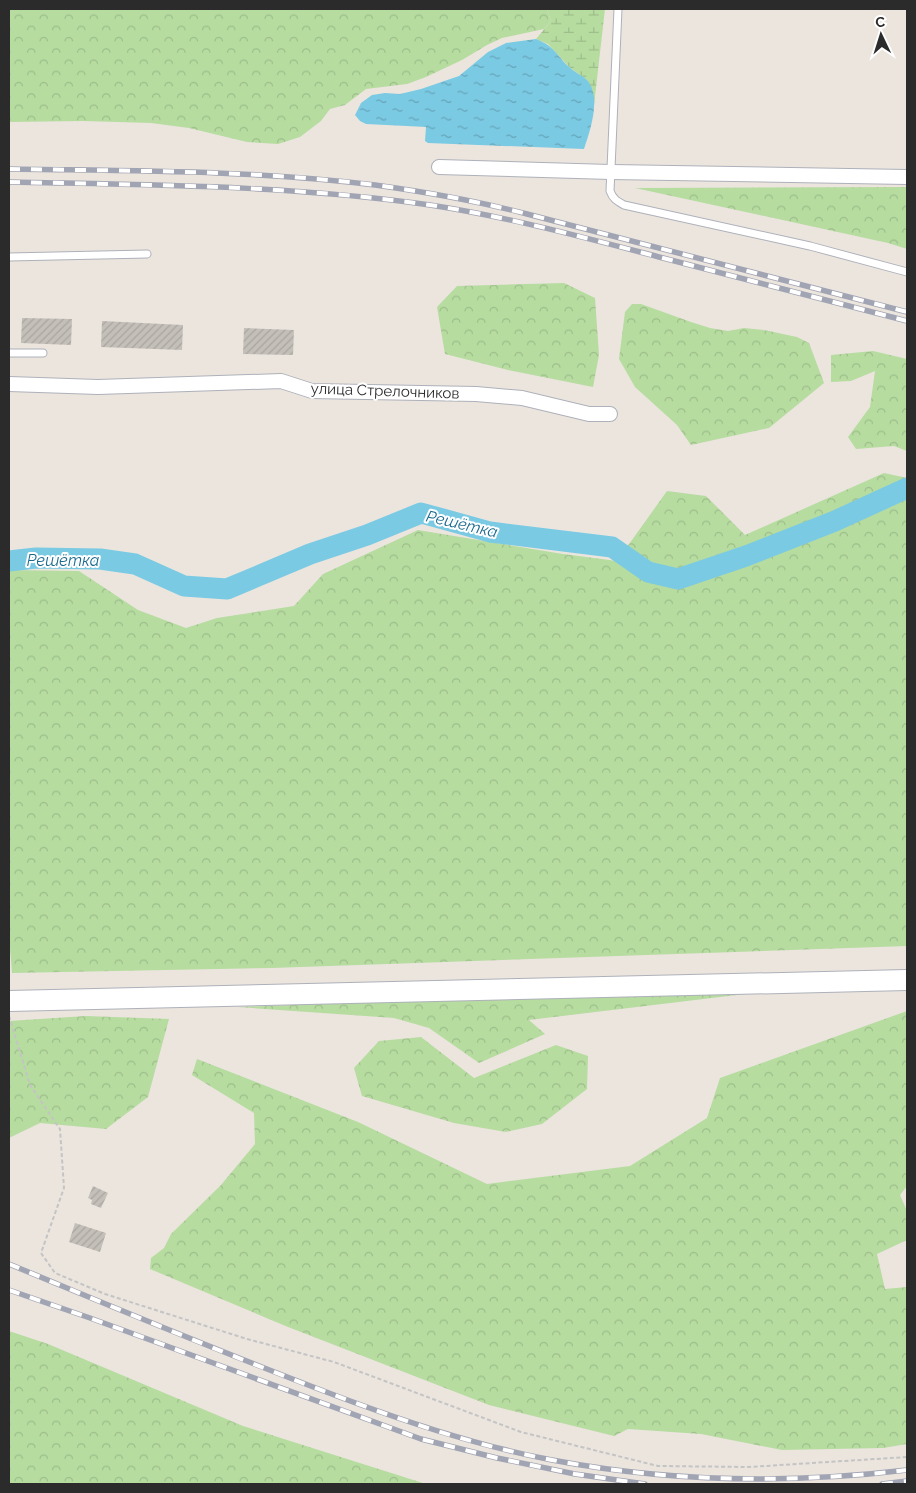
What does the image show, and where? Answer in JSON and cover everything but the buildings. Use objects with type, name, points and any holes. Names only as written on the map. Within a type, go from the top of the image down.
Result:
[{"type":"street","points":[[439,167],[907,177]]},
{"type":"street","name":"улица Стрелочников","points":[[9,384],[98,387],[281,381],[312,391],[476,394],[522,398],[589,414],[610,414]]},
{"type":"street","points":[[9,1001],[907,980]]},
{"type":"lane","points":[[618,9],[610,191],[612,197],[624,204],[810,246],[907,272]]},
{"type":"lane","points":[[9,256],[147,254]]},
{"type":"lane","points":[[9,353],[43,353]]},
{"type":"path","points":[[9,1014],[30,1085],[60,1129],[64,1188],[41,1253],[55,1273],[105,1294],[237,1336],[334,1362],[521,1432],[658,1466],[749,1467],[907,1457]]},
{"type":"green space","points":[[9,9],[547,9],[551,21],[544,29],[502,38],[462,60],[407,84],[366,89],[345,105],[330,109],[321,121],[300,137],[278,144],[247,142],[189,128],[151,123],[83,121],[9,122]]},
{"type":"green space","points":[[547,9],[605,9],[594,105],[592,90],[587,80],[569,67],[548,44],[536,39],[551,21]]},
{"type":"green space","points":[[907,187],[907,249],[888,243],[635,188]]},
{"type":"green space","points":[[564,283],[595,298],[599,355],[593,387],[508,370],[445,354],[437,307],[457,286]]},
{"type":"green space","points":[[632,304],[641,304],[710,328],[728,331],[744,328],[764,330],[797,337],[809,343],[824,383],[769,428],[691,445],[677,425],[635,387],[619,359],[625,312]]},
{"type":"green space","points":[[873,351],[907,359],[907,451],[894,446],[856,449],[848,437],[870,407],[875,371],[851,381],[831,382],[831,355]]},
{"type":"green space","points":[[884,473],[907,478],[907,946],[272,968],[12,973],[9,935],[9,570],[79,571],[138,610],[186,628],[217,618],[294,606],[323,574],[418,530],[617,561],[667,491],[706,496],[745,535]]},
{"type":"green space","points":[[745,994],[529,1020],[545,1034],[479,1063],[429,1028],[394,1018],[238,1007],[476,998]]},
{"type":"green space","points":[[907,1011],[907,1186],[900,1195],[907,1211],[907,1240],[877,1254],[885,1289],[907,1287],[907,1444],[883,1448],[782,1450],[701,1434],[628,1429],[614,1436],[489,1405],[288,1327],[150,1269],[151,1258],[164,1248],[171,1234],[221,1185],[255,1144],[254,1113],[192,1075],[197,1059],[358,1122],[487,1184],[630,1166],[707,1118],[720,1078]]},
{"type":"green space","points":[[86,1016],[169,1019],[148,1097],[106,1129],[40,1123],[9,1138],[9,1021]]},
{"type":"green space","points":[[421,1037],[474,1078],[556,1045],[588,1056],[587,1089],[542,1124],[506,1132],[454,1123],[362,1096],[354,1068],[379,1041]]},
{"type":"green space","points":[[9,1331],[48,1344],[243,1426],[426,1484],[9,1484]]},
{"type":"water","points":[[536,39],[551,47],[570,68],[587,80],[591,87],[594,95],[593,114],[584,149],[428,143],[425,141],[426,127],[366,124],[355,115],[361,103],[372,95],[385,93],[400,94],[421,89],[459,76],[488,52],[506,43]]},
{"type":"waterway","name":"Решётка","points":[[9,561],[36,558],[100,559],[135,564],[184,586],[227,589],[310,554],[367,535],[421,513],[490,532],[612,547],[648,572],[678,579],[746,556],[835,521],[907,488]]},
{"type":"railway","points":[[9,169],[147,171],[284,176],[375,185],[413,191],[508,209],[907,312]]},
{"type":"railway","points":[[9,182],[220,187],[325,193],[430,205],[547,228],[907,321]]},
{"type":"railway","points":[[9,1264],[223,1352],[353,1402],[451,1435],[526,1455],[596,1467],[685,1477],[774,1479],[907,1470]]},
{"type":"railway","points":[[9,1290],[421,1439],[497,1458],[575,1474],[645,1484]]},
{"type":"railway","points":[[882,1484],[907,1481]]}]
